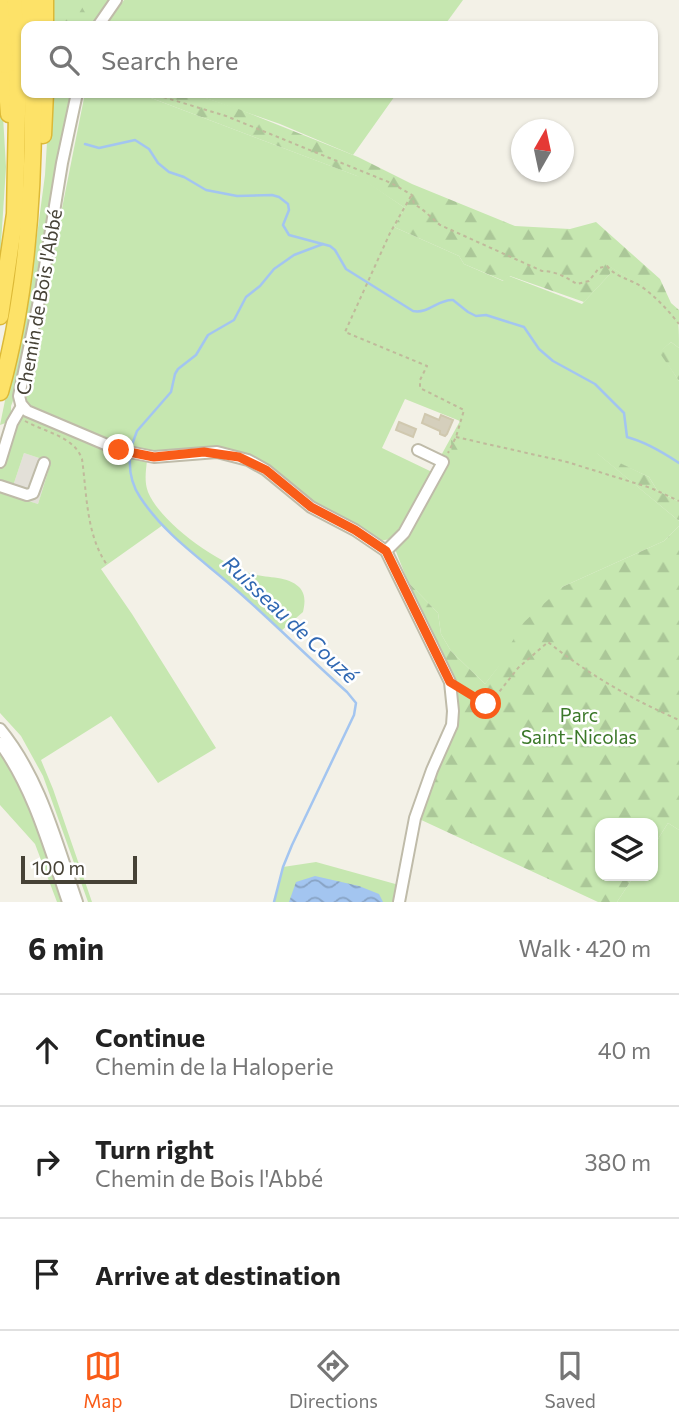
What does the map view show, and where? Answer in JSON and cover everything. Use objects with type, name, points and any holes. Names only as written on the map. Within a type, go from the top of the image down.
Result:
[{"type":"highway","points":[[0,316],[22,213],[12,58],[15,0]]},
{"type":"highway","points":[[29,0],[31,21]]},
{"type":"highway","points":[[45,0],[45,21]]},
{"type":"highway","points":[[0,4],[12,58]]},
{"type":"highway","points":[[0,392],[20,292],[22,213],[33,98]]},
{"type":"highway","points":[[22,213],[38,190],[45,98]]},
{"type":"street","points":[[101,21],[116,0]]},
{"type":"street","name":"Chemin de Bois l'Abbé","points":[[76,98],[19,396],[19,410],[135,454],[160,457],[204,452],[239,457],[266,470],[311,507],[355,530],[386,551],[450,682],[453,701],[452,724],[415,818],[399,902]]},
{"type":"street","points":[[0,463],[19,410]]},
{"type":"street","points":[[386,551],[404,533],[443,462],[418,450]]},
{"type":"street","points":[[0,486],[31,494],[35,490],[44,463]]},
{"type":"street","points":[[0,729],[19,754],[38,789],[77,902]]},
{"type":"street","points":[[0,743],[15,764],[34,804],[68,902]]},
{"type":"path","points":[[167,98],[226,116],[391,183],[412,195],[414,204],[428,211],[431,218],[440,225],[542,271],[550,271],[577,284],[589,281],[599,268],[607,267],[615,276],[643,288],[663,304],[679,324]]},
{"type":"path","points":[[412,195],[390,233],[345,332],[427,366],[420,380],[420,388],[464,410],[456,437],[443,462]]},
{"type":"path","points":[[19,410],[27,422],[62,438],[78,450],[82,459],[92,530],[107,565]]},
{"type":"path","points":[[456,437],[567,462],[651,488],[679,501]]},
{"type":"path","points":[[450,682],[486,704],[492,701],[518,668],[548,642],[593,676],[679,720]]},
{"type":"shaded area","points":[[24,453],[51,462],[38,504],[10,495]]},
{"type":"green space","points":[[50,0],[112,0],[97,21],[50,21]]},
{"type":"green space","points":[[54,0],[78,0],[87,16],[86,21],[54,21]]},
{"type":"green space","points":[[124,0],[463,0],[448,21],[109,21]]},
{"type":"green space","points":[[0,65],[6,167],[0,259]]},
{"type":"green space","points":[[50,98],[73,98],[18,388],[11,406],[11,421],[0,425],[34,258],[45,175]]},
{"type":"green space","points":[[84,98],[151,98],[360,177],[405,208],[394,227],[459,256],[464,264],[503,281],[509,276],[582,304],[610,274],[609,266],[657,297],[678,321],[679,348],[671,342],[660,352],[679,381],[679,502],[657,490],[649,477],[597,453],[679,521],[679,526],[664,541],[562,587],[485,684],[451,651],[441,634],[438,613],[408,582],[391,539],[379,541],[331,515],[249,458],[163,454],[127,449],[29,409],[25,394]],"holes":[[[405,399],[460,421],[432,472],[382,448]]]},
{"type":"green space","points":[[151,98],[206,98],[236,108],[358,157],[412,184],[515,226],[570,229],[596,222],[660,279],[671,303],[679,310],[679,323],[647,291],[610,267],[610,274],[584,302],[510,276],[504,281],[464,264],[459,256],[394,227],[405,208],[357,176]]},
{"type":"green space","points":[[205,98],[393,98],[353,155],[280,124]]},
{"type":"green space","points":[[671,342],[679,348],[679,381],[659,352]]},
{"type":"green space","points":[[29,416],[147,460],[148,492],[155,505],[178,530],[208,552],[239,569],[294,583],[303,593],[304,599],[303,612],[281,631],[163,525],[101,569],[216,748],[158,783],[111,716],[41,760],[92,902],[88,902],[43,776],[21,736],[0,713],[0,465],[14,424],[20,417]],"holes":[[[24,453],[51,462],[38,504],[10,495]]]},
{"type":"green space","points":[[451,440],[483,445],[452,460]]},
{"type":"green space","points":[[593,450],[649,477],[657,490],[679,502],[679,521]]},
{"type":"green space","name":"Parc Saint-Nicolas","points":[[679,526],[679,830],[668,823],[658,839],[658,818],[595,818],[595,881],[631,881],[617,902],[598,902],[417,818],[456,714],[430,634],[408,582],[438,613],[441,634],[451,651],[485,684],[498,667],[522,624],[562,587],[664,541]]},
{"type":"green space","points":[[0,751],[26,795],[62,902],[57,902],[35,844],[0,805]]},
{"type":"green space","points":[[668,823],[679,830],[679,902],[617,902],[631,881],[658,881],[658,839]]},
{"type":"green space","points":[[316,862],[399,885],[396,902],[274,902],[283,867]]},
{"type":"water","points":[[315,876],[359,886],[379,894],[383,902],[289,902],[296,882]]},
{"type":"building","points":[[425,414],[439,420],[441,415],[453,420],[445,436],[422,423]]},
{"type":"building","points":[[399,422],[416,429],[413,437],[396,430]]},
{"type":"waterway","points":[[85,144],[99,148],[135,140],[149,149],[158,163],[169,172],[206,190],[237,196],[279,197],[288,204],[289,210],[283,225],[289,235],[330,246],[346,269],[413,311],[453,300],[476,316],[486,315],[524,327],[539,349],[553,361],[595,384],[624,413],[627,437],[648,445],[679,463]]},
{"type":"waterway","name":"Ruisseau de Couzé","points":[[130,450],[137,431],[171,392],[178,369],[196,355],[208,335],[234,320],[246,297],[260,286],[274,269],[294,255],[323,244]]},
{"type":"waterway","name":"Ruisseau de Couzé","points":[[130,457],[135,488],[162,525],[228,582],[356,703],[354,715],[292,845],[274,902]]},
{"type":"route","points":[[119,450],[154,457],[204,452],[229,454],[248,460],[266,470],[311,507],[376,543],[386,551],[450,682],[486,704]]}]
